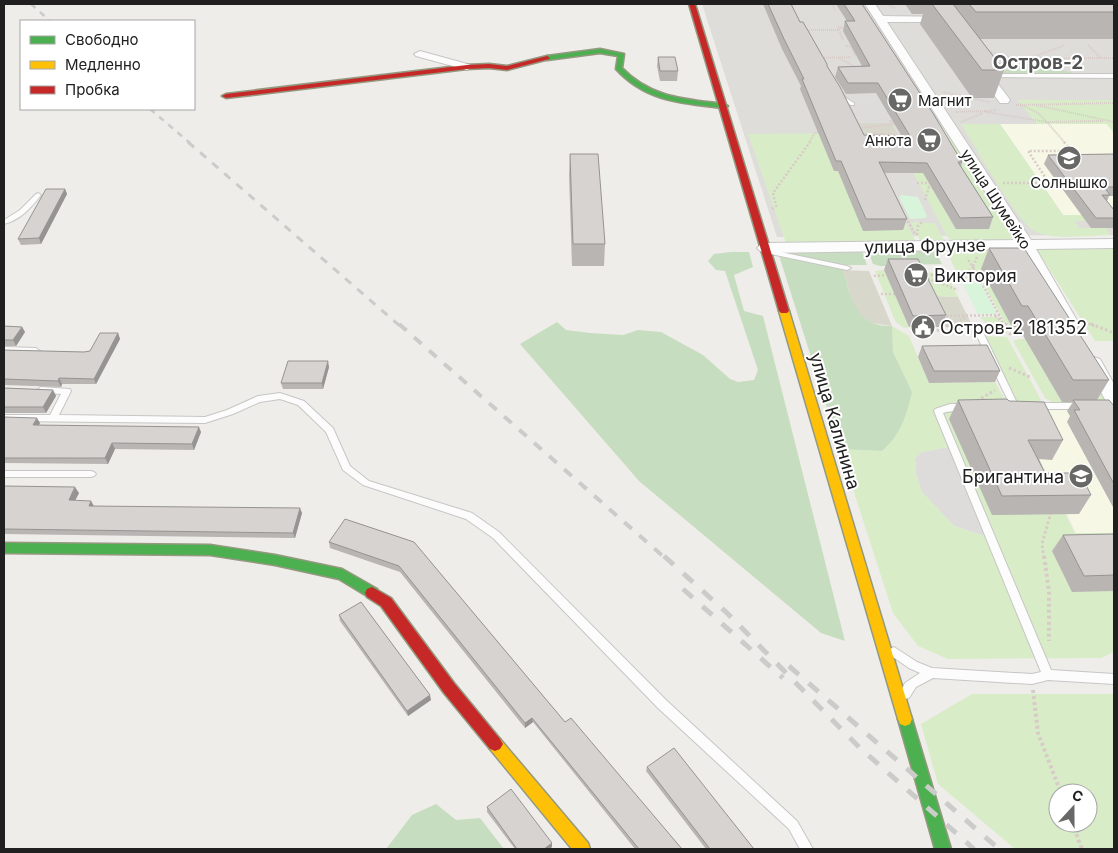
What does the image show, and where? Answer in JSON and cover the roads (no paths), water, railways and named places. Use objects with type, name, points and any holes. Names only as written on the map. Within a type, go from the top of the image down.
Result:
[{"type":"street","name":"улица Калинина","points":[[692,4],[724,106],[943,849]]},
{"type":"street","name":"улица Шумейко","points":[[870,4],[1026,244],[1082,342],[1107,404]]},
{"type":"street","points":[[880,19],[948,19]]},
{"type":"street","points":[[226,96],[468,67],[489,66],[507,68],[539,60],[600,51],[622,55],[618,68],[623,77],[639,89],[660,96],[724,106]]},
{"type":"street","points":[[420,54],[468,67]]},
{"type":"street","points":[[978,54],[986,76],[1006,105]]},
{"type":"street","name":"улица Фрунзе","points":[[766,249],[1114,243]]},
{"type":"street","points":[[4,548],[210,550],[275,560],[342,574],[386,602],[450,688],[582,849]]},
{"type":"lane","points":[[986,76],[1114,76]]},
{"type":"lane","points":[[835,86],[844,99],[852,104]]},
{"type":"lane","points":[[4,222],[27,210],[38,195]]},
{"type":"lane","points":[[766,249],[847,268]]},
{"type":"lane","points":[[980,334],[1004,384],[1010,406],[1107,404]]},
{"type":"lane","points":[[4,350],[41,351]]},
{"type":"lane","points":[[31,390],[67,391],[53,418]]},
{"type":"lane","points":[[4,418],[205,420],[230,412],[258,399],[280,396],[301,403],[330,430],[346,468],[366,483],[469,516],[496,536],[662,704],[793,825],[807,849]]},
{"type":"lane","points":[[972,406],[950,407],[938,411],[1048,675]]},
{"type":"lane","points":[[4,474],[91,474]]},
{"type":"lane","points":[[882,642],[913,664],[932,673],[1032,679],[1048,675],[1114,679]]},
{"type":"lane","points":[[901,708],[907,689],[916,680],[932,673]]},
{"type":"railway","points":[[31,4],[49,20]]},
{"type":"railway","points":[[151,110],[190,143]]},
{"type":"railway","points":[[188,142],[400,326]]},
{"type":"railway","points":[[399,324],[665,558]]},
{"type":"railway","points":[[664,556],[726,612],[859,747],[974,849]]},
{"type":"railway","points":[[683,589],[783,678]]},
{"type":"railway","points":[[789,666],[999,849]]},
{"type":"place","name":"Магнит","points":[[900,100]]},
{"type":"place","name":"Анюта","points":[[929,140]]},
{"type":"place","name":"Солнышко","points":[[1069,158]]},
{"type":"place","name":"Виктория","points":[[916,275]]},
{"type":"place","name":"Остров-2 181352","points":[[923,327]]},
{"type":"place","name":"Бригантина","points":[[1081,476]]},
{"type":"district","name":"Остров-2","points":[[1038,62]]}]
